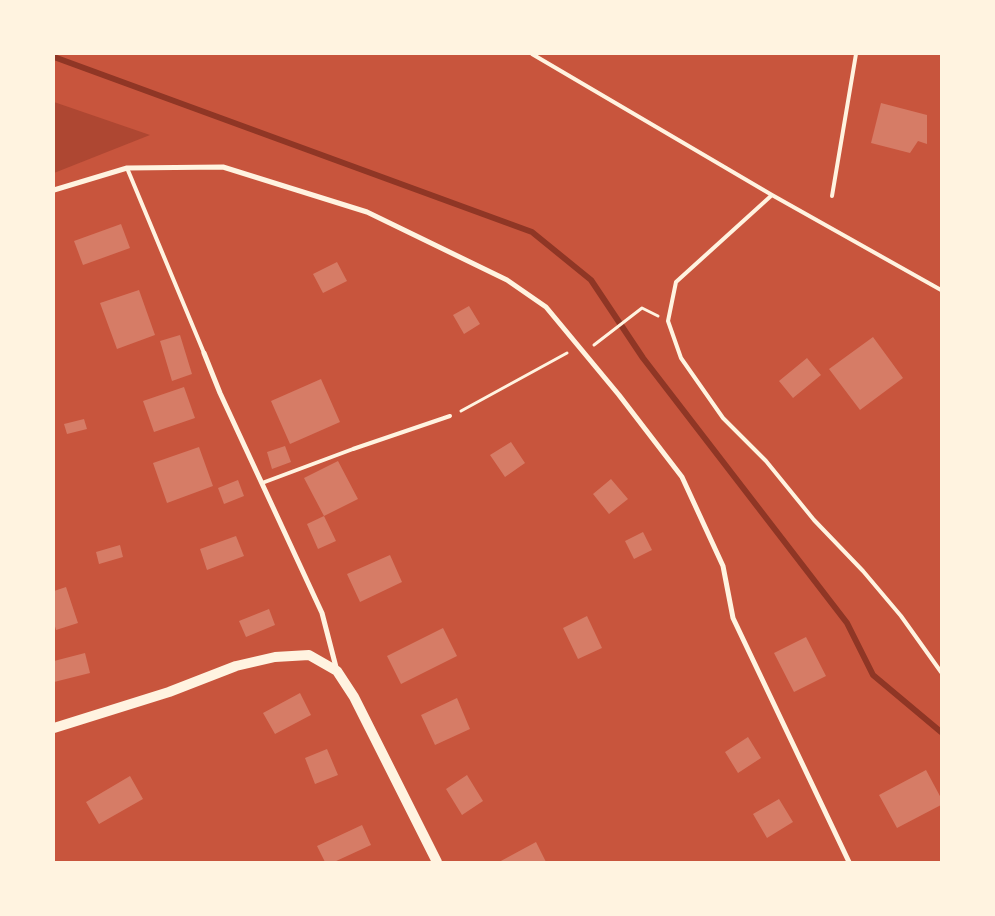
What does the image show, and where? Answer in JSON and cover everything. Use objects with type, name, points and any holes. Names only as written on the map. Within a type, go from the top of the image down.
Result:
[{"type":"main road","points":[[54,728],[169,692],[236,666],[275,658],[309,655],[337,671],[354,697],[437,862]]},
{"type":"street","points":[[54,190],[127,168],[223,167],[367,212],[507,280],[546,307],[682,477],[723,566],[733,618],[849,862]]},
{"type":"street","points":[[204,353],[220,393],[322,613],[337,671]]},
{"type":"lane","points":[[532,54],[772,195],[941,290]]},
{"type":"lane","points":[[832,196],[856,54]]},
{"type":"lane","points":[[127,168],[204,353]]},
{"type":"lane","points":[[772,195],[676,282],[668,321],[681,358],[723,418],[766,460],[814,520],[863,571],[901,616],[941,672]]},
{"type":"lane","points":[[262,483],[450,416]]},
{"type":"path","points":[[609,334],[642,308],[668,321]]},
{"type":"path","points":[[450,416],[579,347]]},
{"type":"shaded area","points":[[54,102],[150,135],[54,173]]},
{"type":"building","points":[[881,103],[927,115],[927,144],[918,141],[910,153],[871,143]]},
{"type":"building","points":[[121,224],[130,248],[83,265],[74,241]]},
{"type":"building","points":[[337,262],[347,281],[323,293],[313,274]]},
{"type":"building","points":[[139,290],[155,335],[117,349],[100,303]]},
{"type":"building","points":[[469,306],[480,324],[464,334],[453,315]]},
{"type":"building","points":[[180,335],[192,374],[172,381],[160,341]]},
{"type":"building","points":[[873,337],[903,378],[860,410],[829,369]]},
{"type":"building","points":[[807,358],[821,375],[793,398],[779,381]]},
{"type":"building","points":[[321,379],[340,422],[290,444],[271,401]]},
{"type":"building","points":[[184,387],[195,418],[154,432],[143,401]]},
{"type":"building","points":[[84,419],[87,429],[67,434],[64,424]]},
{"type":"building","points":[[511,442],[525,463],[505,477],[490,455]]},
{"type":"building","points":[[285,446],[291,462],[272,469],[267,452]]},
{"type":"building","points":[[199,447],[213,486],[167,503],[153,463]]},
{"type":"building","points":[[338,461],[358,499],[324,516],[304,478]]},
{"type":"building","points":[[611,479],[628,499],[609,514],[593,494]]},
{"type":"building","points":[[238,480],[244,496],[224,504],[218,488]]},
{"type":"building","points":[[324,516],[336,541],[318,549],[307,524]]},
{"type":"building","points":[[643,532],[652,550],[634,559],[625,541]]},
{"type":"building","points":[[236,536],[244,556],[207,570],[200,549]]},
{"type":"building","points":[[120,545],[123,557],[99,564],[96,552]]},
{"type":"building","points":[[390,555],[402,582],[360,602],[347,574]]},
{"type":"building","points":[[66,587],[78,623],[56,630],[54,623],[54,591]]},
{"type":"building","points":[[269,609],[275,625],[246,637],[239,621]]},
{"type":"building","points":[[587,616],[602,648],[578,659],[563,628]]},
{"type":"building","points":[[443,628],[457,656],[401,684],[387,656]]},
{"type":"building","points":[[806,637],[826,676],[794,692],[774,653]]},
{"type":"building","points":[[85,653],[90,673],[54,682],[54,661]]},
{"type":"building","points":[[300,693],[311,715],[275,734],[263,713]]},
{"type":"building","points":[[457,698],[470,729],[435,745],[421,715]]},
{"type":"building","points":[[748,737],[761,758],[738,773],[725,752]]},
{"type":"building","points":[[327,749],[338,775],[315,784],[305,758]]},
{"type":"building","points":[[926,770],[941,798],[941,805],[897,828],[879,795]]},
{"type":"building","points":[[467,775],[483,801],[462,815],[446,789]]},
{"type":"building","points":[[130,776],[143,799],[99,824],[86,802]]},
{"type":"building","points":[[779,799],[793,822],[767,838],[753,814]]},
{"type":"building","points":[[362,825],[371,845],[334,862],[325,862],[317,846]]},
{"type":"building","points":[[536,842],[546,862],[499,862]]},
{"type":"waterway","points":[[54,57],[532,232],[591,280],[643,358],[847,623],[873,675],[941,732]]}]
